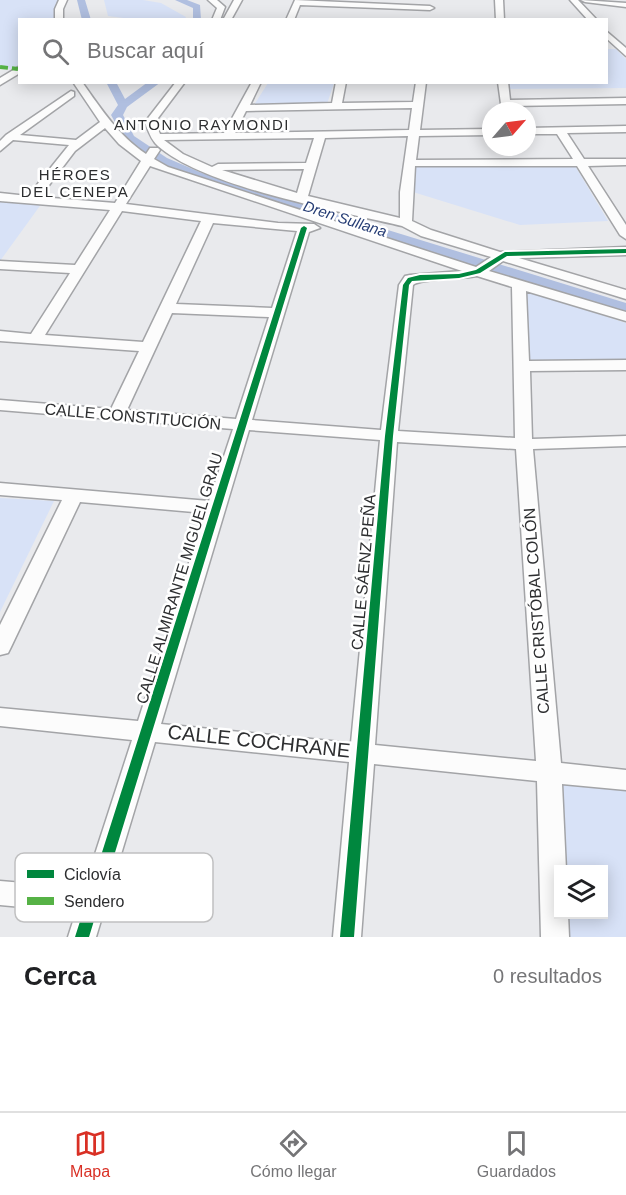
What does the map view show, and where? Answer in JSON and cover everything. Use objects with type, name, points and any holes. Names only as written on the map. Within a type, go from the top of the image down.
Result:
[{"type":"street","points":[[59,18],[59,9],[63,0]]},
{"type":"street","points":[[212,0],[221,7],[217,18]]},
{"type":"street","points":[[228,18],[238,0]]},
{"type":"street","points":[[499,0],[500,18]]},
{"type":"street","points":[[574,0],[591,18]]},
{"type":"street","points":[[585,0],[626,5]]},
{"type":"street","points":[[291,18],[298,2],[360,6],[430,4]]},
{"type":"street","points":[[608,34],[622,45],[626,52]]},
{"type":"street","points":[[0,82],[18,70]]},
{"type":"street","points":[[67,84],[71,94],[91,106]]},
{"type":"street","points":[[78,84],[91,106],[116,136],[148,159],[190,179],[626,316]]},
{"type":"street","points":[[179,84],[150,122],[158,142],[205,168],[302,197],[406,223],[426,233],[500,257],[626,294]]},
{"type":"street","points":[[227,137],[256,84]]},
{"type":"street","points":[[336,106],[341,84]]},
{"type":"street","points":[[406,223],[406,192],[421,84]]},
{"type":"street","points":[[503,84],[505,102]]},
{"type":"street","points":[[0,148],[10,137],[71,94]]},
{"type":"street","points":[[536,105],[626,100]]},
{"type":"street","points":[[243,108],[418,105]]},
{"type":"street","points":[[31,200],[78,143],[105,123]]},
{"type":"street","points":[[536,131],[626,129]]},
{"type":"street","points":[[560,130],[626,235]]},
{"type":"street","points":[[158,142],[227,137],[482,132]]},
{"type":"street","points":[[302,197],[320,136]]},
{"type":"street","points":[[10,137],[78,143]]},
{"type":"street","points":[[35,339],[158,142]]},
{"type":"street","points":[[410,164],[626,162]]},
{"type":"street","points":[[205,168],[312,166]]},
{"type":"street","points":[[0,196],[352,231]]},
{"type":"street","points":[[117,414],[209,217]]},
{"type":"street","name":"CALLE ALMIRANTE MIGUEL GRAU","points":[[108,853],[304,228]]},
{"type":"street","points":[[479,271],[506,254],[626,250]]},
{"type":"street","points":[[0,265],[79,269]]},
{"type":"street","name":"CALLE SÁENZ PEÑA","points":[[346,937],[390,436],[406,285],[410,279],[420,277],[459,276],[479,271]]},
{"type":"street","name":"CALLE CRISTÓBAL COLÓN","points":[[519,284],[524,444],[549,772],[555,937]]},
{"type":"street","points":[[166,308],[277,313]]},
{"type":"street","points":[[0,336],[148,347]]},
{"type":"street","points":[[523,366],[626,365]]},
{"type":"street","name":"CALLE CONSTITUCIÓN","points":[[0,405],[390,436],[524,444],[626,441]]},
{"type":"street","points":[[0,489],[216,508]]},
{"type":"street","points":[[0,647],[73,496]]},
{"type":"street","name":"CALLE COCHRANE","points":[[0,717],[362,751],[626,780]]},
{"type":"street","points":[[0,893],[15,894]]},
{"type":"street","name":"CALLE ALMIRANTE MIGUEL GRAU","points":[[82,937],[87,922]]},
{"type":"shaded area","points":[[0,0],[60,0],[58,18],[18,18],[18,69],[0,68]]},
{"type":"shaded area","points":[[104,0],[143,0],[161,3],[186,17],[124,18],[108,16]]},
{"type":"shaded area","points":[[608,49],[616,49],[626,59],[626,88],[507,89],[507,84],[608,84]]},
{"type":"shaded area","points":[[267,84],[334,84],[327,104],[254,105]]},
{"type":"shaded area","points":[[416,163],[574,164],[608,221],[520,225],[413,192]]},
{"type":"shaded area","points":[[0,198],[42,203],[0,261]]},
{"type":"shaded area","points":[[522,289],[626,323],[626,363],[529,363]]},
{"type":"shaded area","points":[[0,498],[54,501],[0,612]]},
{"type":"shaded area","points":[[561,777],[626,787],[626,937],[570,937],[569,919],[608,919],[608,865],[566,865]]},
{"type":"waterway","name":"Dren Sullana","points":[[81,0],[86,18]]},
{"type":"waterway","points":[[179,0],[197,7],[197,18]]},
{"type":"waterway","name":"Dren Sullana","points":[[112,84],[123,105]]},
{"type":"waterway","points":[[123,105],[153,84]]},
{"type":"waterway","name":"Dren Sullana","points":[[123,105],[117,115],[129,138],[163,161],[198,176],[626,308]]},
{"type":"marked path","points":[[0,67],[18,69]]},
{"type":"cycle path","points":[[108,853],[304,228]]},
{"type":"cycle path","points":[[347,937],[389,436],[406,285],[410,279],[420,277],[459,276],[478,272],[505,254],[626,251]]},
{"type":"cycle path","points":[[82,937],[87,922]]},
{"type":"district","name":"ANTONIO RAYMONDI","points":[[202,125]]},
{"type":"district","name":"HÉROES DEL CENEPA","points":[[75,184]]}]
